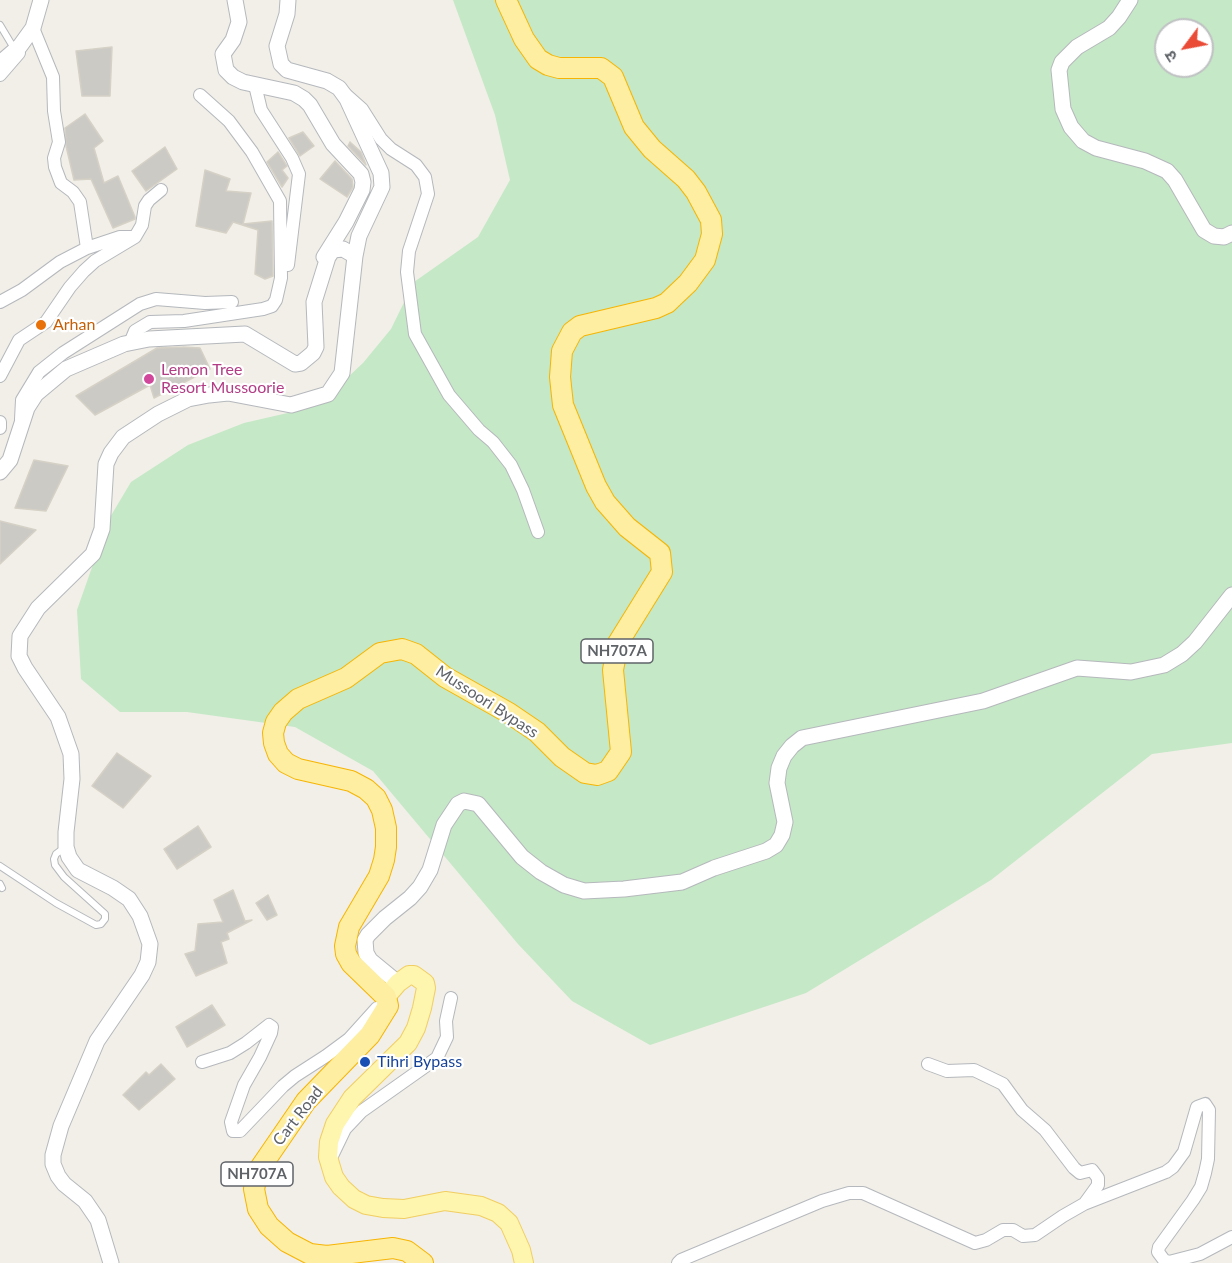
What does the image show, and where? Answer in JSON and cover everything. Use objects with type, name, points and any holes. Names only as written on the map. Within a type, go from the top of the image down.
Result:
[{"type":"highway","name":"Mussoori Bypass","points":[[392,990],[351,963],[345,946],[349,927],[380,876],[387,847],[382,810],[376,798],[366,789],[351,781],[298,769],[286,763],[278,754],[274,743],[273,733],[276,722],[283,712],[298,699],[346,678],[380,653],[402,649],[416,654],[446,677],[509,713],[537,732],[562,758],[585,773],[597,775],[608,771],[621,752],[613,670],[618,644],[662,572],[660,553],[627,527],[605,502],[596,486],[563,405],[560,377],[561,351],[572,332],[580,326],[656,308],[667,303],[688,283],[705,261],[712,234],[711,220],[696,192],[686,179],[652,149],[634,127],[613,77],[601,68],[559,68],[538,59],[524,39],[506,0]]},
{"type":"highway","name":"Cart Road","points":[[392,990],[384,1014],[370,1035],[306,1101],[258,1172],[254,1189],[258,1209],[269,1226],[287,1242],[310,1254],[327,1256],[393,1248],[406,1251],[423,1263]]},
{"type":"main road","points":[[392,990],[409,975],[414,975],[425,983],[425,994],[416,1028],[408,1043],[352,1098],[332,1131],[329,1142],[329,1161],[334,1177],[354,1199],[366,1205],[404,1209],[445,1201],[481,1206],[498,1213],[509,1223],[524,1263]]},
{"type":"street","points":[[0,75],[18,54],[29,33],[41,0]]},
{"type":"street","points":[[235,0],[239,22],[237,33],[223,54],[226,70],[232,77],[243,82],[294,93],[304,99],[333,144],[361,174],[362,190],[346,222],[324,256],[321,277]]},
{"type":"street","points":[[288,0],[287,14],[277,46],[280,64],[287,70],[327,81],[339,88],[357,103],[381,139],[391,149],[416,165],[425,177],[428,194],[409,251],[408,262],[408,284],[415,334],[453,400],[493,442],[511,465],[538,532]]},
{"type":"street","points":[[1131,0],[1109,28],[1077,47],[1062,62],[1059,70],[1063,109],[1071,127],[1083,141],[1096,148],[1145,161],[1167,171],[1175,180],[1204,230],[1214,236],[1224,237],[1232,233]]},
{"type":"street","points":[[0,63],[29,33]]},
{"type":"street","points":[[29,33],[53,76],[54,111],[59,142],[54,158],[61,183],[74,192],[80,202],[87,248]]},
{"type":"street","points":[[130,343],[135,331],[150,322],[184,321],[272,306],[286,284],[299,174],[292,158],[261,110],[255,85]]},
{"type":"street","points":[[111,1263],[98,1220],[85,1201],[58,1176],[53,1164],[53,1155],[61,1126],[97,1041],[142,975],[148,962],[150,944],[140,916],[129,899],[114,888],[78,870],[69,857],[66,847],[72,779],[71,754],[58,717],[19,656],[20,636],[38,608],[93,554],[102,529],[106,464],[123,437],[188,399],[228,393],[291,405],[328,394],[342,373],[359,236],[380,193],[383,180],[347,99],[339,88]]},
{"type":"street","points":[[200,95],[229,121],[252,152],[280,201],[281,278],[276,300]]},
{"type":"street","points":[[0,376],[19,340],[46,322],[84,271],[95,261],[135,237],[142,225],[145,206],[160,190]]},
{"type":"street","points":[[0,302],[22,290],[53,266],[87,248],[120,237],[135,237]]},
{"type":"street","points":[[0,472],[10,459],[31,401],[50,381],[66,369],[130,343],[149,339],[245,334],[295,364],[301,363],[313,353],[316,347],[314,302],[328,257],[333,250],[343,249],[355,256]]},
{"type":"street","points":[[21,424],[22,400],[39,372],[63,353],[140,304],[156,299],[205,303],[232,302]]},
{"type":"street","points":[[0,422],[0,428]]},
{"type":"street","points":[[202,1062],[230,1053],[246,1044],[269,1025],[272,1027],[260,1057],[244,1085],[231,1122],[233,1131],[240,1131],[289,1081],[361,1028],[392,990],[366,953],[365,940],[385,918],[420,887],[430,870],[444,825],[458,804],[464,801],[478,804],[522,857],[541,873],[564,885],[584,891],[624,890],[682,882],[714,868],[766,851],[776,844],[782,835],[785,822],[777,783],[779,768],[784,756],[802,738],[982,701],[1077,668],[1131,672],[1164,665],[1182,654],[1195,642],[1232,595]]},
{"type":"street","points":[[329,1161],[345,1129],[362,1111],[437,1058],[447,1037],[446,1017],[451,998]]},
{"type":"street","points":[[928,1064],[947,1071],[974,1070],[1003,1084],[1022,1110],[1045,1130],[1074,1168],[1080,1173],[1092,1170],[1098,1178],[1098,1185],[1084,1204]]},
{"type":"street","points":[[678,1263],[822,1201],[849,1194],[863,1193],[975,1243],[986,1240],[1003,1230],[1013,1230],[1023,1236],[1035,1235],[1084,1204],[1166,1172],[1173,1167],[1184,1152],[1197,1107],[1205,1104],[1209,1110],[1208,1159],[1201,1187],[1159,1247],[1158,1252],[1164,1260],[1169,1262],[1200,1254],[1232,1236]]},
{"type":"lane","points":[[0,25],[15,50]]},
{"type":"lane","points":[[0,866],[56,903],[96,925],[101,924],[105,919],[105,914],[64,877],[55,865],[56,854],[66,847]]},
{"type":"green space","points":[[453,0],[1232,0],[1232,743],[1152,754],[991,880],[806,993],[650,1045],[572,1001],[518,944],[373,771],[295,727],[187,712],[120,712],[81,679],[77,610],[109,519],[131,482],[188,445],[244,423],[292,412],[330,394],[363,363],[391,329],[414,282],[478,237],[510,180],[495,115]]},
{"type":"building","points":[[112,47],[110,96],[82,96],[76,51]]},
{"type":"building","points":[[85,114],[103,141],[94,148],[104,183],[118,176],[135,217],[113,228],[91,179],[74,180],[66,146],[65,128]]},
{"type":"building","points":[[303,132],[314,146],[300,156],[289,138]]},
{"type":"building","points":[[350,142],[361,152],[366,165],[348,146]]},
{"type":"building","points":[[165,147],[177,169],[146,191],[132,171]]},
{"type":"building","points":[[278,152],[287,166],[282,170],[288,178],[282,187],[267,162]]},
{"type":"building","points":[[335,161],[352,179],[353,187],[347,197],[320,179]]},
{"type":"building","points":[[205,170],[230,179],[226,191],[251,193],[243,224],[272,221],[273,276],[265,279],[255,274],[258,230],[233,222],[226,233],[196,226]]},
{"type":"building","points":[[157,348],[200,348],[210,369],[154,398],[150,385],[95,415],[76,396]]},
{"type":"building","points":[[34,460],[68,466],[46,511],[15,508]]},
{"type":"building","points":[[0,521],[36,530],[0,564]]},
{"type":"building","points":[[117,753],[151,776],[123,808],[92,786]]},
{"type":"building","points":[[198,826],[211,847],[177,869],[164,849]]},
{"type":"building","points":[[233,890],[245,921],[252,920],[227,933],[229,939],[221,942],[227,963],[196,976],[185,954],[195,951],[198,924],[223,922],[214,900]]},
{"type":"building","points":[[268,895],[277,915],[267,920],[256,903]]},
{"type":"building","points":[[212,1005],[225,1025],[187,1047],[176,1027]]},
{"type":"building","points":[[161,1064],[175,1079],[139,1110],[123,1095],[146,1072],[149,1075]]},
{"type":"place","name":"Arhan","points":[[41,325]]},
{"type":"place","name":"Lemon Tree Resort Mussoorie","points":[[149,379]]},
{"type":"place","name":"Tihri Bypass","points":[[365,1062]]}]
